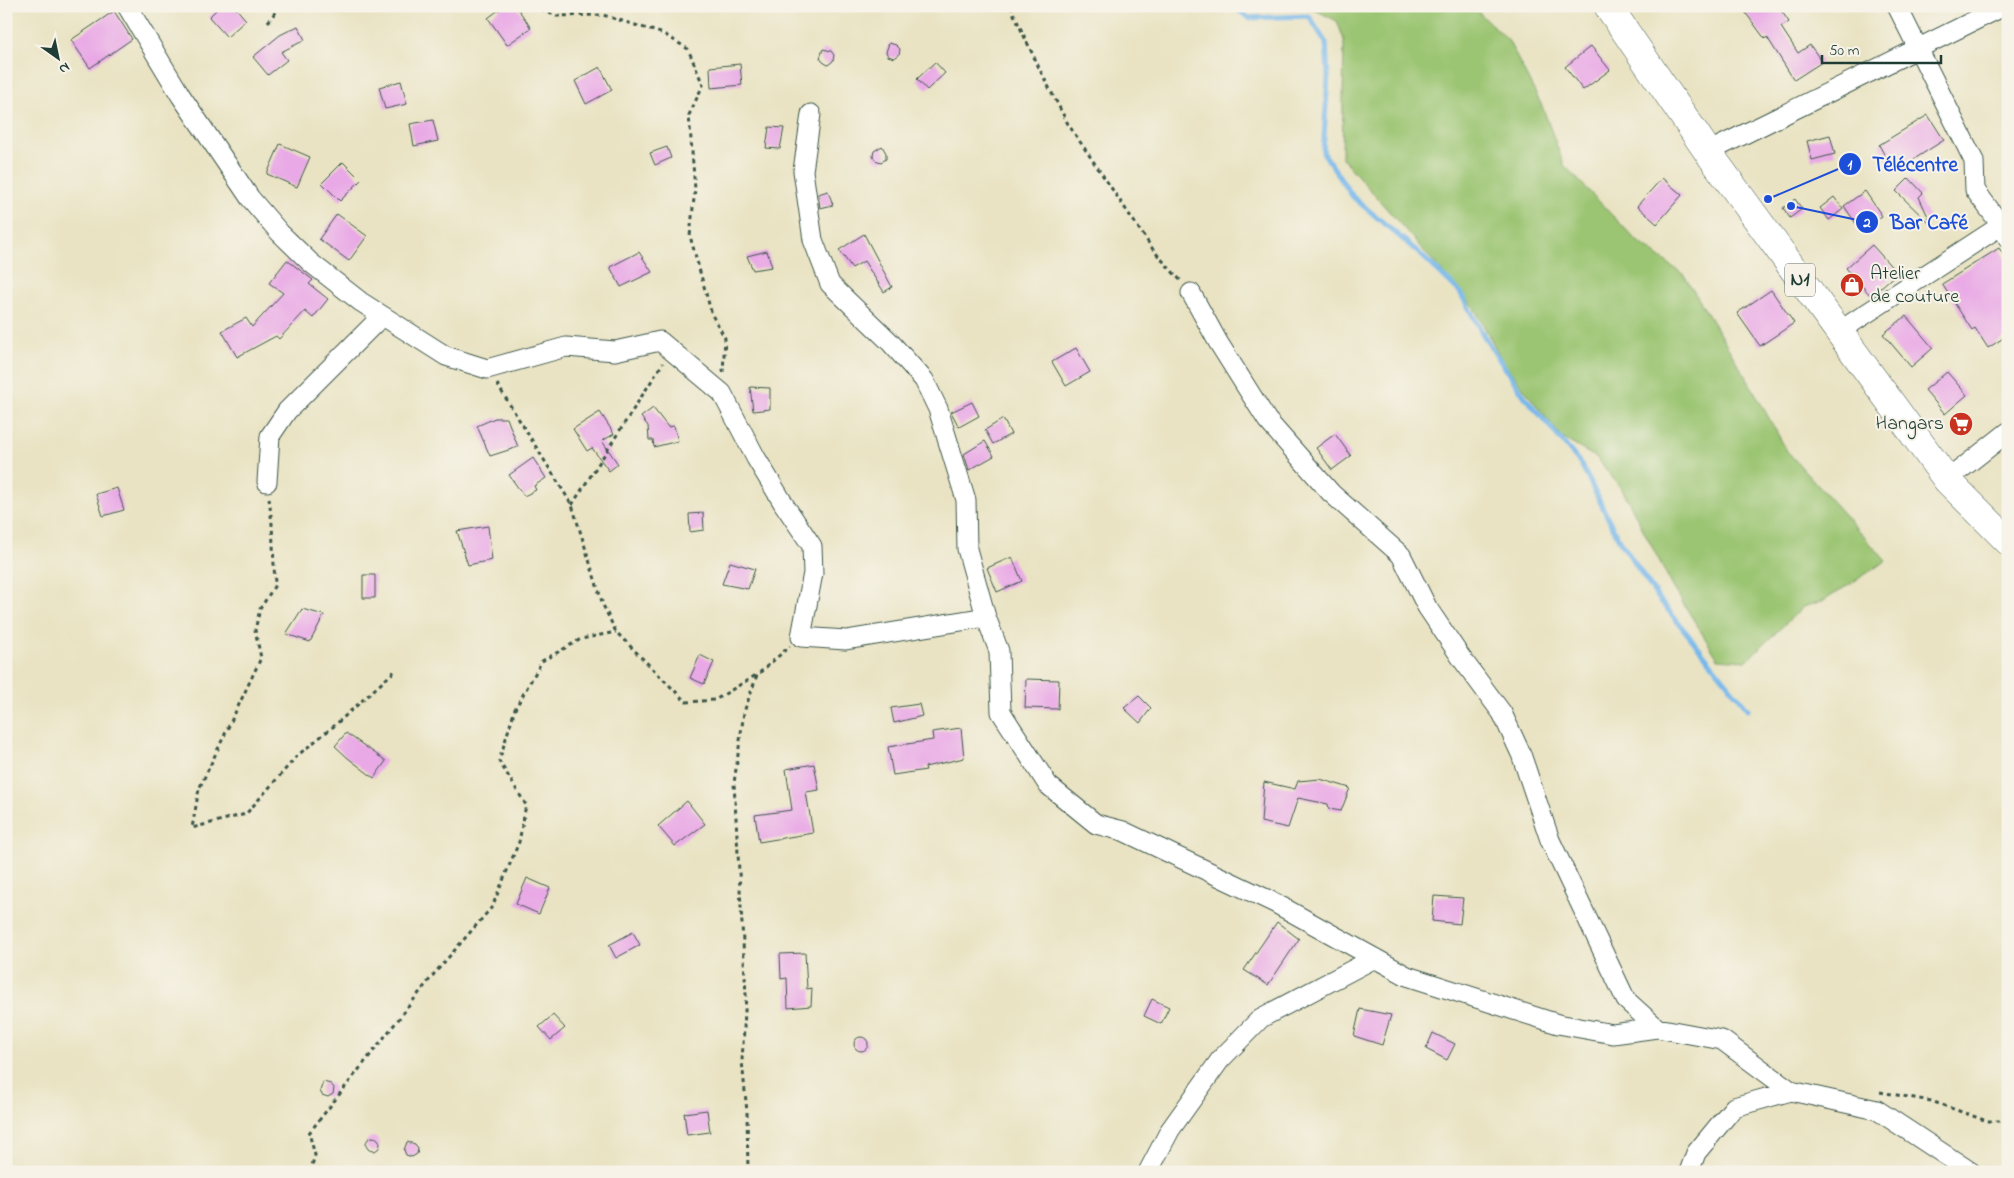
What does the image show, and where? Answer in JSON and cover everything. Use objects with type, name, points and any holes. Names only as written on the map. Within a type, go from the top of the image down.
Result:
[{"type":"highway","name":"N1","points":[[1608,6],[1708,152],[1947,480],[2008,541]]},
{"type":"street","points":[[127,6],[181,96],[250,198],[280,233],[312,263],[361,302],[382,316],[446,356],[487,369],[566,347],[616,351],[660,340],[722,393],[756,458],[812,546],[813,573],[801,636],[846,640],[986,617]]},
{"type":"street","points":[[1838,332],[2005,228],[1975,190],[1974,161],[1897,6]]},
{"type":"street","points":[[1708,152],[2004,6]]},
{"type":"street","points":[[811,114],[803,172],[813,240],[830,284],[890,342],[924,380],[938,409],[966,500],[967,549],[986,617],[999,651],[1001,712],[1048,785],[1096,824],[1123,831],[1275,903],[1407,976],[1558,1024],[1613,1034],[1657,1028],[1722,1040],[1791,1091],[1877,1110],[1971,1172]]},
{"type":"street","points":[[1191,293],[1218,342],[1267,420],[1331,493],[1401,555],[1427,607],[1502,713],[1521,754],[1550,840],[1626,1000],[1657,1028]]},
{"type":"street","points":[[267,482],[270,436],[287,410],[382,316]]},
{"type":"street","points":[[1947,480],[2008,432]]},
{"type":"street","points":[[1148,1172],[1170,1130],[1220,1060],[1261,1018],[1375,958]]},
{"type":"street","points":[[1689,1172],[1696,1153],[1734,1107],[1791,1091]]},
{"type":"path","points":[[268,22],[280,6]]},
{"type":"path","points":[[534,6],[556,16],[603,15],[664,34],[688,48],[703,84],[689,115],[696,189],[690,236],[712,315],[725,338],[722,393]]},
{"type":"path","points":[[1010,6],[1068,124],[1154,251],[1191,293]]},
{"type":"path","points":[[572,504],[671,350]]},
{"type":"path","points":[[487,369],[572,504],[603,605],[616,632],[686,702],[715,700],[757,675],[801,636]]},
{"type":"path","points":[[267,482],[272,524],[275,585],[260,609],[255,630],[261,658],[198,789],[192,828],[246,814],[298,755],[334,726],[397,669]]},
{"type":"path","points":[[310,1172],[315,1155],[309,1133],[434,974],[492,907],[519,842],[526,805],[499,761],[515,709],[542,661],[581,640],[616,632]]},
{"type":"path","points":[[748,1172],[748,1112],[742,1061],[746,995],[734,784],[744,712],[757,675]]},
{"type":"path","points":[[1877,1110],[1880,1092],[1931,1101],[1987,1120],[2008,1121]]},
{"type":"green space","points":[[1307,6],[1472,6],[1508,40],[1542,106],[1564,165],[1635,239],[1684,275],[1753,389],[1787,451],[1886,561],[1825,600],[1803,607],[1746,661],[1718,659],[1673,587],[1623,491],[1597,458],[1562,438],[1503,362],[1474,308],[1342,158],[1344,40],[1337,21]]},
{"type":"building","points":[[220,6],[234,6],[246,20],[227,37],[209,17]]},
{"type":"building","points":[[504,6],[516,6],[531,28],[507,45],[488,18]]},
{"type":"building","points":[[1753,6],[1778,6],[1789,22],[1781,27],[1798,53],[1810,45],[1822,62],[1794,80],[1767,37],[1765,39],[1745,12]]},
{"type":"building","points":[[114,11],[132,39],[90,68],[71,40]]},
{"type":"building","points":[[298,26],[305,40],[281,52],[287,60],[268,75],[253,57],[280,35]]},
{"type":"building","points":[[889,43],[896,45],[900,49],[899,55],[894,58],[888,56],[886,52]]},
{"type":"building","points":[[1591,46],[1610,70],[1583,90],[1565,67]]},
{"type":"building","points":[[823,49],[831,51],[834,55],[833,61],[828,65],[820,58]]},
{"type":"building","points":[[935,62],[945,73],[927,90],[917,79]]},
{"type":"building","points":[[740,64],[742,85],[711,88],[710,67]]},
{"type":"building","points":[[600,67],[612,90],[586,104],[575,81]]},
{"type":"building","points":[[401,81],[407,104],[385,109],[379,87]]},
{"type":"building","points":[[1928,115],[1944,140],[1894,172],[1879,145]]},
{"type":"building","points":[[433,120],[438,141],[414,146],[410,124]]},
{"type":"building","points":[[769,127],[784,128],[780,149],[766,148]]},
{"type":"building","points":[[1830,135],[1835,154],[1812,160],[1807,141]]},
{"type":"building","points":[[280,144],[310,157],[297,187],[267,174]]},
{"type":"building","points":[[882,146],[886,153],[886,159],[881,162],[875,160],[873,156],[874,151]]},
{"type":"building","points":[[667,147],[671,158],[655,165],[650,153]]},
{"type":"building","points":[[343,162],[361,180],[340,201],[322,183]]},
{"type":"building","points":[[1662,178],[1682,195],[1657,224],[1637,206]]},
{"type":"building","points":[[1909,178],[1923,193],[1919,197],[1930,224],[1896,191]]},
{"type":"building","points":[[828,191],[833,205],[820,208],[818,194]]},
{"type":"building","points":[[1865,191],[1882,216],[1861,231],[1844,206]]},
{"type":"building","points":[[1834,197],[1843,209],[1829,220],[1820,208]]},
{"type":"building","points":[[1795,199],[1802,209],[1790,218],[1783,208]]},
{"type":"building","points":[[337,214],[367,236],[349,261],[319,239]]},
{"type":"building","points":[[864,234],[892,287],[884,292],[864,261],[852,268],[839,250]]},
{"type":"building","points":[[1872,245],[1897,273],[1871,296],[1846,268]]},
{"type":"building","points":[[1999,248],[2008,262],[2008,335],[1988,348],[1975,328],[1972,330],[1942,284]]},
{"type":"building","points":[[767,251],[772,267],[753,270],[747,256]]},
{"type":"building","points":[[639,252],[652,272],[621,287],[610,267]]},
{"type":"building","points":[[287,260],[313,280],[309,284],[328,299],[313,318],[305,311],[279,339],[276,336],[237,357],[222,331],[246,318],[252,327],[283,293],[269,283]]},
{"type":"building","points":[[1771,290],[1794,323],[1760,346],[1737,313]]},
{"type":"building","points":[[1906,316],[1933,348],[1911,367],[1883,334]]},
{"type":"building","points":[[1076,348],[1090,372],[1066,386],[1052,362]]},
{"type":"building","points":[[1947,372],[1967,395],[1945,414],[1925,390]]},
{"type":"building","points":[[750,387],[770,388],[770,409],[753,411]]},
{"type":"building","points":[[972,402],[979,416],[959,427],[951,412]]},
{"type":"building","points":[[653,408],[668,427],[674,426],[678,441],[654,447],[653,440],[649,440],[648,426],[641,417]]},
{"type":"building","points":[[600,412],[614,434],[602,441],[618,464],[609,471],[592,448],[587,451],[573,429]]},
{"type":"building","points":[[495,418],[507,418],[518,447],[490,456],[477,426]]},
{"type":"building","points":[[1003,419],[1011,434],[993,444],[985,430]]},
{"type":"building","points":[[1335,434],[1351,456],[1332,470],[1316,448]]},
{"type":"building","points":[[985,441],[994,456],[969,470],[964,454]]},
{"type":"building","points":[[533,458],[546,478],[534,486],[536,490],[524,496],[509,475]]},
{"type":"building","points":[[117,488],[124,510],[103,516],[96,494]]},
{"type":"building","points":[[703,513],[704,530],[690,532],[689,514]]},
{"type":"building","points":[[488,526],[492,560],[468,565],[457,531]]},
{"type":"building","points":[[1012,557],[1022,581],[997,592],[987,568]]},
{"type":"building","points":[[730,562],[755,569],[748,589],[722,584]]},
{"type":"building","points":[[363,575],[375,575],[375,598],[363,598]]},
{"type":"building","points":[[302,609],[324,615],[310,642],[286,634]]},
{"type":"building","points":[[700,655],[714,662],[704,684],[690,678]]},
{"type":"building","points":[[1026,679],[1059,680],[1058,709],[1025,708]]},
{"type":"building","points":[[1139,696],[1151,708],[1140,723],[1124,708]]},
{"type":"building","points":[[919,704],[922,716],[894,723],[891,708]]},
{"type":"building","points":[[961,728],[964,758],[925,767],[926,770],[893,775],[888,747],[933,740],[932,732]]},
{"type":"building","points":[[346,733],[386,761],[374,778],[335,746]]},
{"type":"building","points":[[814,764],[819,790],[806,792],[813,833],[759,842],[755,815],[792,810],[786,769]]},
{"type":"building","points":[[1320,779],[1350,788],[1341,811],[1329,809],[1328,804],[1298,798],[1288,828],[1261,822],[1264,782],[1295,789],[1298,781]]},
{"type":"building","points":[[687,801],[705,824],[675,846],[658,826]]},
{"type":"building","points":[[527,878],[550,888],[539,914],[516,904]]},
{"type":"building","points":[[1434,896],[1463,898],[1460,924],[1432,921]]},
{"type":"building","points":[[1277,922],[1299,939],[1268,985],[1244,970]]},
{"type":"building","points":[[633,932],[640,945],[616,958],[609,945]]},
{"type":"building","points":[[805,953],[807,989],[812,988],[811,1006],[788,1008],[787,978],[781,979],[780,954]]},
{"type":"building","points":[[1152,999],[1169,1007],[1161,1024],[1144,1016]]},
{"type":"building","points":[[1360,1009],[1391,1015],[1382,1045],[1354,1036]]},
{"type":"building","points":[[553,1015],[565,1028],[551,1040],[539,1027]]},
{"type":"building","points":[[1433,1033],[1455,1044],[1447,1060],[1426,1049]]},
{"type":"building","points":[[861,1037],[866,1039],[868,1044],[866,1049],[861,1051],[856,1049],[854,1044],[856,1039]]},
{"type":"building","points":[[323,1082],[331,1084],[334,1088],[333,1094],[328,1097],[322,1095],[320,1091]]},
{"type":"building","points":[[707,1110],[710,1132],[687,1135],[684,1113]]},
{"type":"building","points":[[373,1137],[378,1139],[380,1144],[378,1149],[373,1151],[368,1149],[366,1144],[368,1139]]},
{"type":"building","points":[[407,1142],[415,1144],[418,1148],[417,1154],[412,1157],[406,1155],[404,1150]]},
{"type":"waterway","points":[[1232,6],[1249,18],[1309,16],[1326,43],[1328,76],[1323,152],[1353,197],[1419,253],[1460,292],[1486,340],[1525,397],[1581,464],[1618,538],[1656,595],[1748,709]]},
{"type":"place","name":"Télécentre","points":[[1768,199]]},
{"type":"place","name":"Bar Café","points":[[1791,206]]},
{"type":"place","name":"Atelier de couture","points":[[1852,285]]},
{"type":"place","name":"Hangars","points":[[1961,424]]}]
